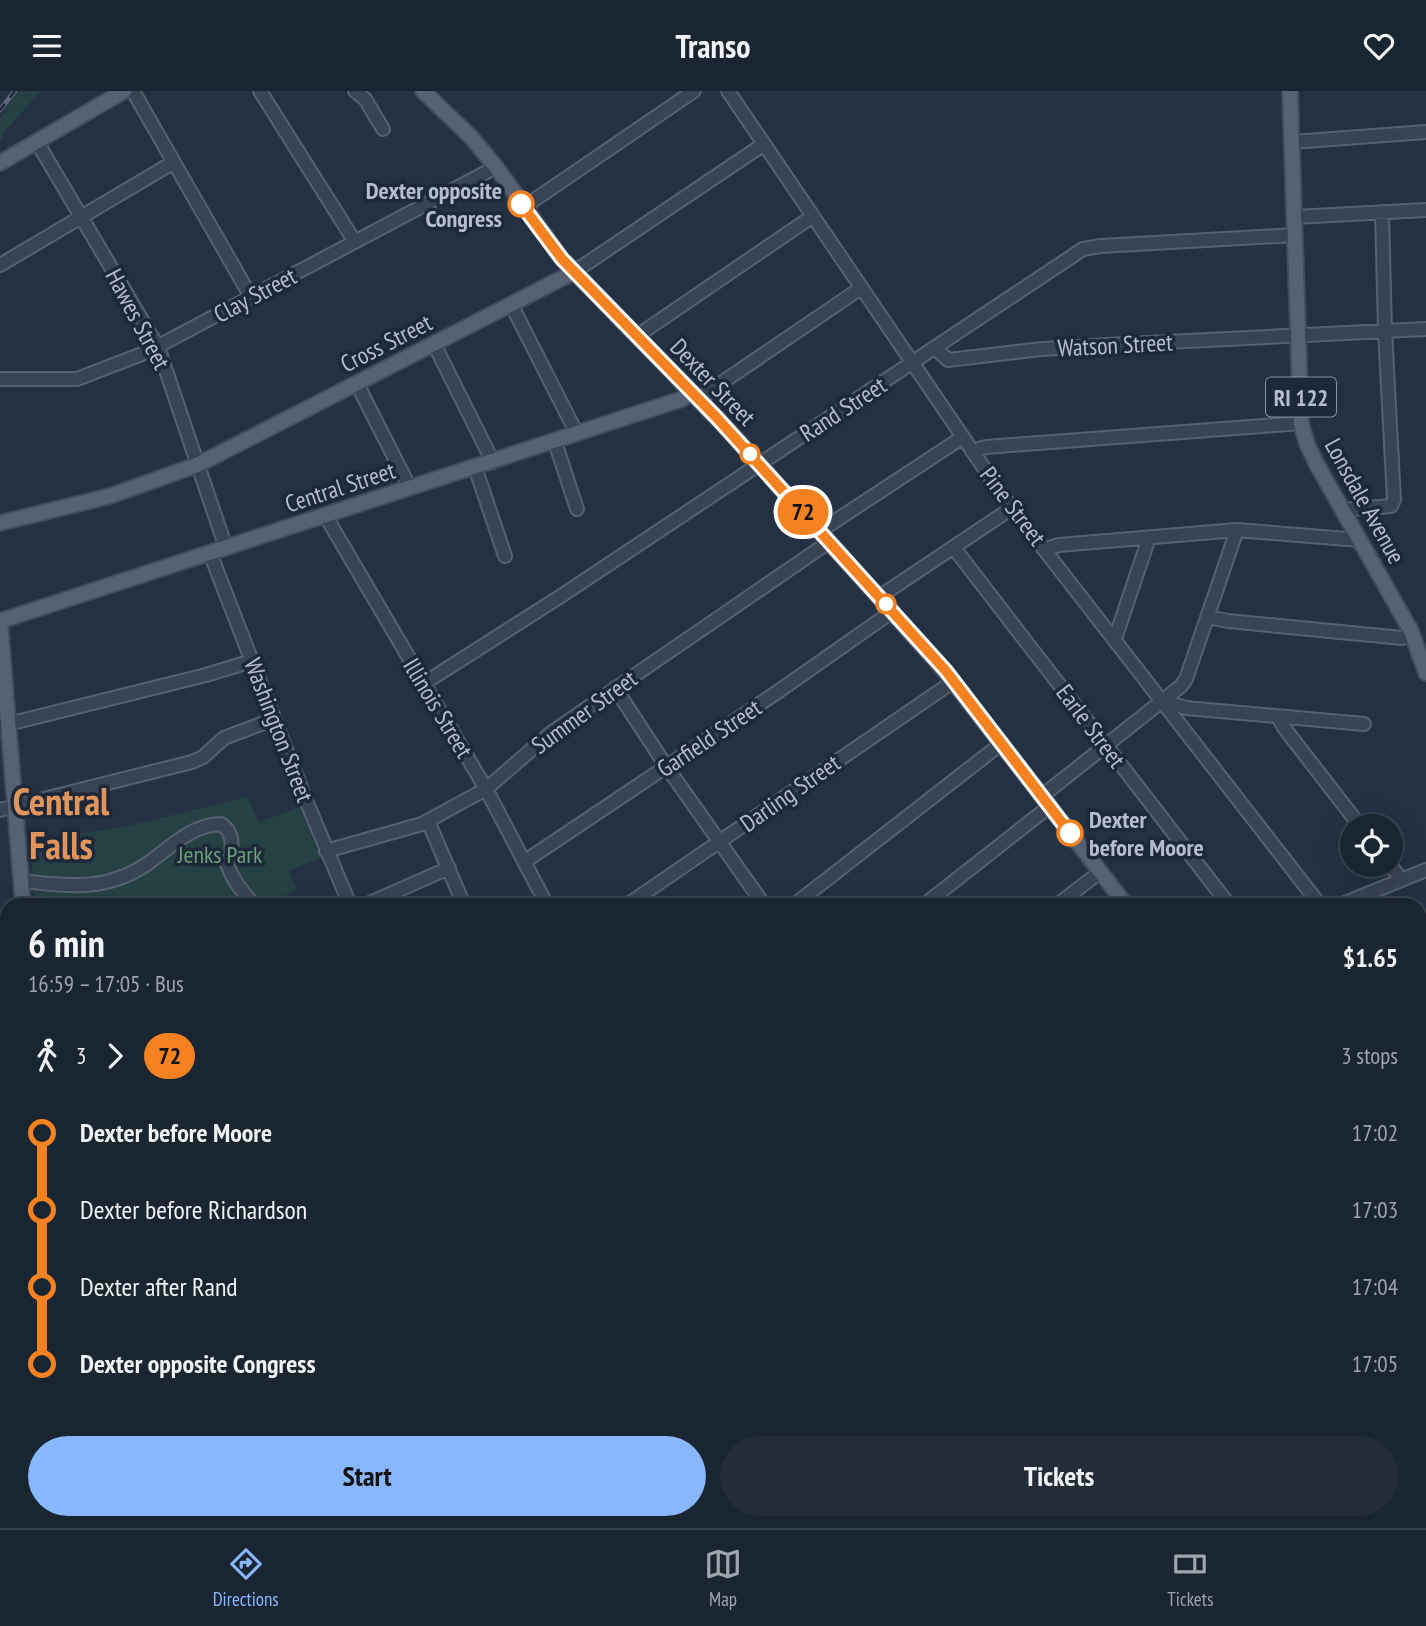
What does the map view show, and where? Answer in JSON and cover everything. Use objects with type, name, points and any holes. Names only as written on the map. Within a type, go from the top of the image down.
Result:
[{"type":"main road","points":[[0,163],[124,91]]},
{"type":"main road","name":"Dexter Street","points":[[424,91],[496,166],[553,249],[759,463],[954,681],[1120,898]]},
{"type":"main road","name":"Lonsdale Avenue","points":[[1290,91],[1301,423],[1307,444],[1341,510],[1413,635],[1426,673]]},
{"type":"main road","name":"Cross Street","points":[[0,523],[110,496],[197,465],[574,272]]},
{"type":"main road","name":"Central Street","points":[[0,621],[696,396]]},
{"type":"main road","points":[[0,621],[4,725],[16,807],[23,898]]},
{"type":"street","points":[[134,91],[251,297]]},
{"type":"street","points":[[260,91],[355,242]]},
{"type":"street","points":[[524,207],[694,91]]},
{"type":"street","name":"Pine Street","points":[[728,91],[1012,508],[1315,898]]},
{"type":"street","points":[[362,93],[383,129]]},
{"type":"street","points":[[1292,142],[1426,132]]},
{"type":"street","name":"Hawes Street","points":[[37,142],[158,347],[226,548]]},
{"type":"street","name":"Cross Street","points":[[574,272],[764,144]]},
{"type":"street","points":[[0,265],[174,162]]},
{"type":"street","name":"Clay Street","points":[[0,379],[77,379],[158,347],[496,166]]},
{"type":"street","points":[[1295,217],[1426,210]]},
{"type":"street","points":[[1341,510],[1391,506],[1394,503],[1382,212]]},
{"type":"street","points":[[637,336],[813,216]]},
{"type":"street","name":"Rand Street","points":[[423,684],[936,349],[1074,255],[1091,247],[1296,235]]},
{"type":"street","name":"Central Street","points":[[696,396],[711,390],[861,288]]},
{"type":"street","points":[[511,304],[577,434]]},
{"type":"street","name":"Watson Street","points":[[936,349],[945,359],[954,359],[1042,349],[1426,329]]},
{"type":"street","points":[[434,344],[494,461]]},
{"type":"street","points":[[357,384],[410,488]]},
{"type":"street","points":[[972,451],[986,447],[1301,423]]},
{"type":"street","name":"Summer Street","points":[[326,851],[428,821],[486,789],[552,731],[963,437]]},
{"type":"street","points":[[555,442],[577,509]]},
{"type":"street","points":[[475,467],[505,555]]},
{"type":"street","points":[[879,597],[1012,508]]},
{"type":"street","name":"Illinois Street","points":[[325,515],[486,789],[543,898]]},
{"type":"street","points":[[1046,549],[1059,545],[1237,530],[1359,540]]},
{"type":"street","points":[[932,898],[1106,746],[1164,701],[1186,679],[1237,530]]},
{"type":"street","points":[[1115,639],[1149,538]]},
{"type":"street","name":"Earle Street","points":[[954,548],[1224,898]]},
{"type":"street","name":"Washington Street","points":[[211,553],[274,719],[347,898]]},
{"type":"street","name":"Garfield Street","points":[[524,862],[893,611]]},
{"type":"street","points":[[1208,617],[1402,638],[1413,635]]},
{"type":"street","points":[[4,725],[252,661]]},
{"type":"street","name":"Darling Street","points":[[636,898],[954,681]]},
{"type":"street","points":[[615,688],[759,898]]},
{"type":"street","points":[[1164,701],[1186,708],[1364,724]]},
{"type":"street","points":[[1278,717],[1351,814]]},
{"type":"street","points":[[0,810],[192,762],[203,757],[227,737],[274,719]]},
{"type":"street","points":[[803,898],[1002,743]]},
{"type":"street","points":[[428,821],[461,898]]},
{"type":"street","points":[[22,881],[82,887],[100,884],[146,864],[184,836],[221,824],[226,826],[231,836],[231,852],[227,864],[231,876],[247,898]]},
{"type":"street","points":[[381,898],[449,868]]},
{"type":"street","points":[[1356,898],[1426,870]]},
{"type":"street","points":[[1066,898],[1100,872]]},
{"type":"green space","points":[[17,91],[41,91],[5,131],[0,142],[0,119]]},
{"type":"green space","name":"Jenks Park","points":[[247,797],[259,822],[300,807],[321,858],[289,871],[297,890],[279,898],[34,898],[30,842],[132,825]]},
{"type":"railway","points":[[0,110],[15,91]]},
{"type":"bus line","name":"72","points":[[521,204],[562,259],[759,463],[946,671],[1070,833]]},
{"type":"place","name":"Dexter opposite Congress","points":[[521,204]]},
{"type":"place","name":"Dexter before Moore","points":[[1070,833]]},
{"type":"district","name":"Central Falls","points":[[61,822]]}]
